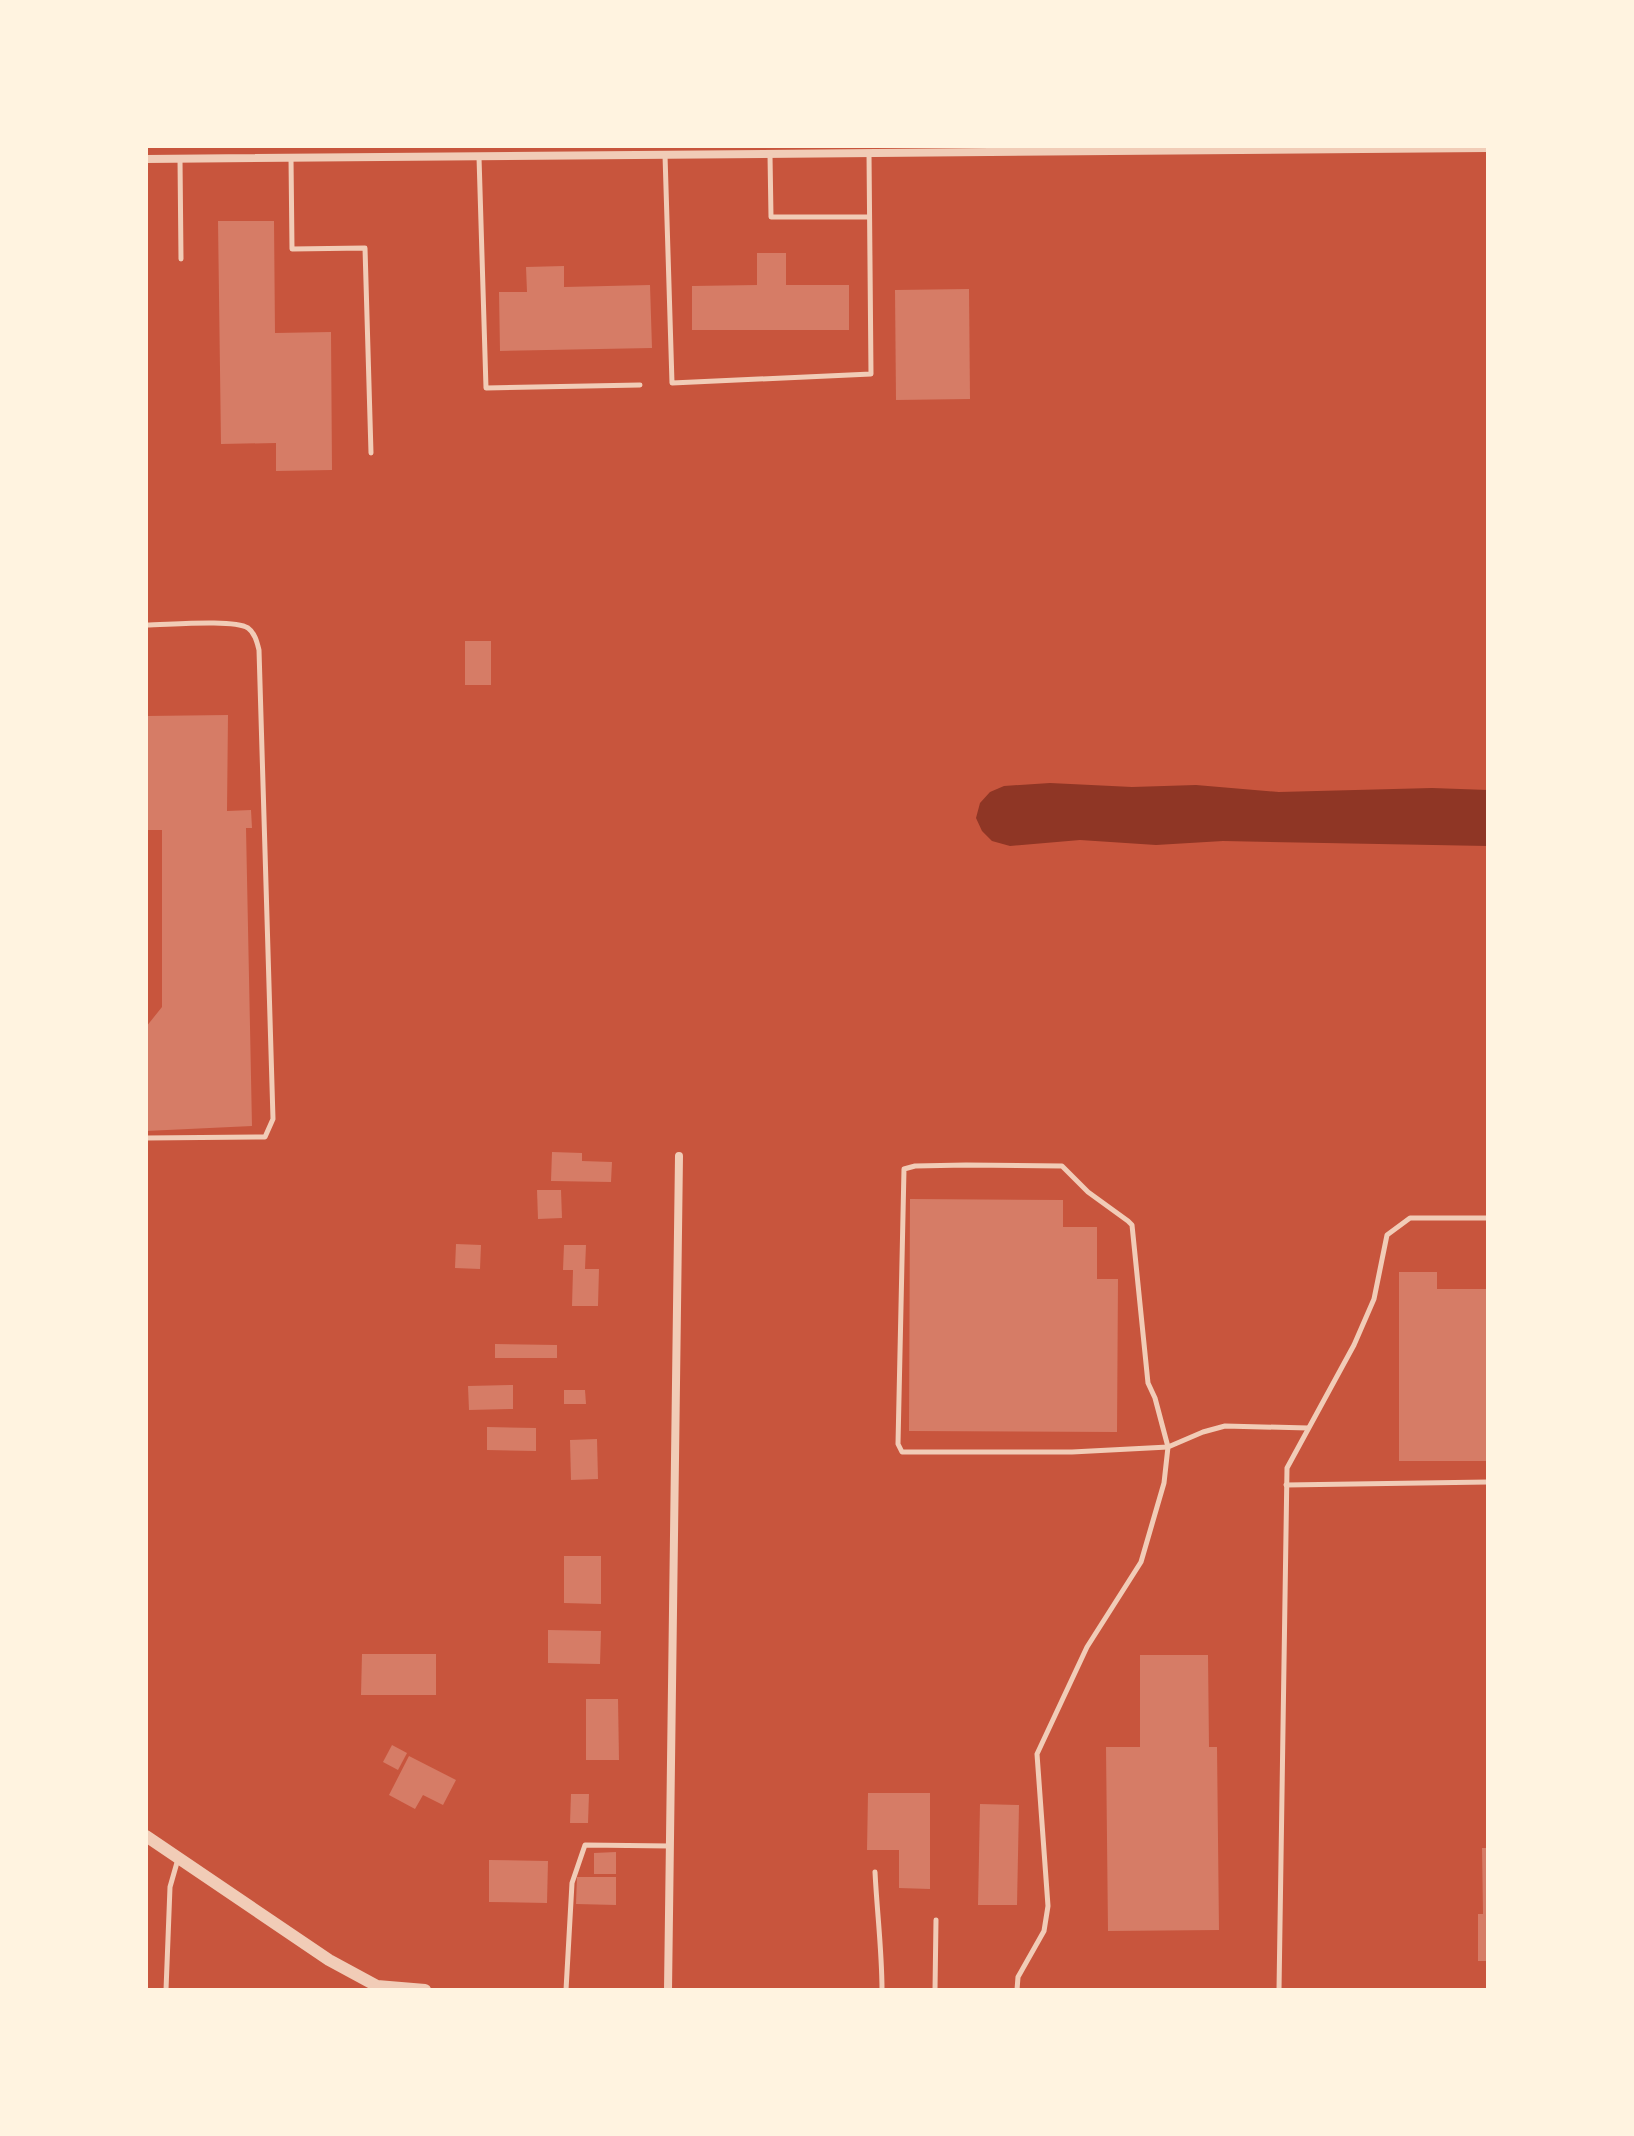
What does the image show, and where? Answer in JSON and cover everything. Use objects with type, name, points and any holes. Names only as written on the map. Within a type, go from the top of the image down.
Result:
[{"type":"street","points":[[146,159],[1488,148]]},
{"type":"street","points":[[668,1990],[679,1156]]},
{"type":"street","points":[[146,1836],[329,1960],[377,1986],[425,1990]]},
{"type":"lane","points":[[665,155],[672,383],[871,374],[869,153]]},
{"type":"lane","points":[[770,154],[771,217],[869,217]]},
{"type":"lane","points":[[479,157],[486,388],[640,385]]},
{"type":"lane","points":[[291,158],[292,249],[365,248],[371,453]]},
{"type":"lane","points":[[180,159],[181,259]]},
{"type":"lane","points":[[146,625],[234,624],[249,629],[259,650],[273,1119],[265,1137],[146,1138]]},
{"type":"lane","points":[[1017,1990],[1018,1977],[1044,1931],[1048,1906],[1037,1754],[1087,1647],[1141,1562],[1164,1483],[1168,1447],[1148,1383],[1132,1225],[1088,1192],[1062,1166],[966,1165],[904,1169],[898,1444],[902,1452],[1072,1452],[1168,1447],[1225,1426],[1308,1428]]},
{"type":"lane","points":[[1279,1990],[1287,1468],[1354,1345],[1374,1299],[1387,1235],[1410,1218],[1488,1218]]},
{"type":"lane","points":[[1286,1485],[1488,1482]]},
{"type":"lane","points":[[566,1990],[572,1883],[585,1845],[670,1846]]},
{"type":"lane","points":[[166,1990],[170,1887],[178,1858]]},
{"type":"lane","points":[[875,1872],[882,1990]]},
{"type":"lane","points":[[935,1990],[936,1920]]},
{"type":"shaded area","points":[[1050,783],[1132,787],[1196,785],[1279,792],[1432,788],[1488,790],[1488,846],[1223,841],[1156,845],[1080,840],[1010,846],[992,841],[982,831],[976,818],[980,803],[990,792],[1004,786]]},
{"type":"building","points":[[218,221],[274,221],[275,333],[331,332],[332,470],[276,471],[276,443],[221,444]]},
{"type":"building","points":[[757,253],[786,253],[786,285],[849,285],[849,330],[692,330],[692,286],[757,285]]},
{"type":"building","points":[[564,266],[564,287],[650,285],[652,348],[500,351],[499,292],[527,292],[526,267]]},
{"type":"building","points":[[969,289],[970,399],[896,400],[895,290]]},
{"type":"building","points":[[465,641],[491,641],[491,685],[465,685]]},
{"type":"building","points":[[228,715],[227,811],[251,810],[252,828],[246,828],[252,1126],[146,1131],[146,1027],[162,1007],[162,830],[146,830],[146,716]]},
{"type":"building","points":[[552,1152],[582,1153],[582,1161],[612,1162],[611,1182],[551,1181]]},
{"type":"building","points":[[537,1190],[561,1190],[562,1218],[538,1219]]},
{"type":"building","points":[[910,1199],[1063,1200],[1063,1227],[1097,1227],[1097,1279],[1118,1279],[1117,1432],[909,1431]]},
{"type":"building","points":[[456,1244],[481,1245],[480,1269],[455,1268]]},
{"type":"building","points":[[564,1245],[586,1245],[585,1269],[599,1269],[598,1306],[572,1306],[573,1270],[563,1270]]},
{"type":"building","points":[[1399,1272],[1437,1272],[1437,1289],[1488,1289],[1488,1461],[1399,1461]]},
{"type":"building","points":[[495,1344],[557,1345],[557,1358],[495,1358]]},
{"type":"building","points":[[513,1385],[513,1409],[469,1410],[468,1386]]},
{"type":"building","points":[[564,1390],[585,1390],[586,1404],[564,1404]]},
{"type":"building","points":[[487,1427],[536,1428],[536,1451],[487,1450]]},
{"type":"building","points":[[597,1439],[598,1479],[571,1480],[570,1440]]},
{"type":"building","points":[[564,1556],[601,1556],[601,1604],[564,1603]]},
{"type":"building","points":[[548,1630],[601,1631],[600,1664],[548,1663]]},
{"type":"building","points":[[362,1654],[436,1654],[436,1695],[361,1695]]},
{"type":"building","points":[[1140,1655],[1208,1655],[1209,1747],[1217,1747],[1219,1930],[1108,1931],[1106,1747],[1140,1747]]},
{"type":"building","points":[[586,1699],[618,1699],[619,1760],[586,1760]]},
{"type":"building","points":[[392,1745],[407,1753],[398,1770],[383,1762]]},
{"type":"building","points":[[409,1756],[456,1780],[443,1805],[423,1795],[415,1809],[389,1795]]},
{"type":"building","points":[[868,1793],[930,1793],[930,1889],[899,1888],[899,1850],[867,1850]]},
{"type":"building","points":[[571,1794],[589,1794],[588,1823],[570,1823]]},
{"type":"building","points":[[980,1804],[1019,1805],[1017,1905],[978,1905]]},
{"type":"building","points":[[1482,1848],[1488,1848],[1488,1961],[1478,1961],[1478,1914],[1483,1914]]},
{"type":"building","points":[[616,1852],[616,1874],[594,1874],[594,1853]]},
{"type":"building","points":[[489,1860],[548,1861],[547,1903],[489,1902]]},
{"type":"building","points":[[577,1877],[616,1877],[616,1905],[576,1904]]}]
